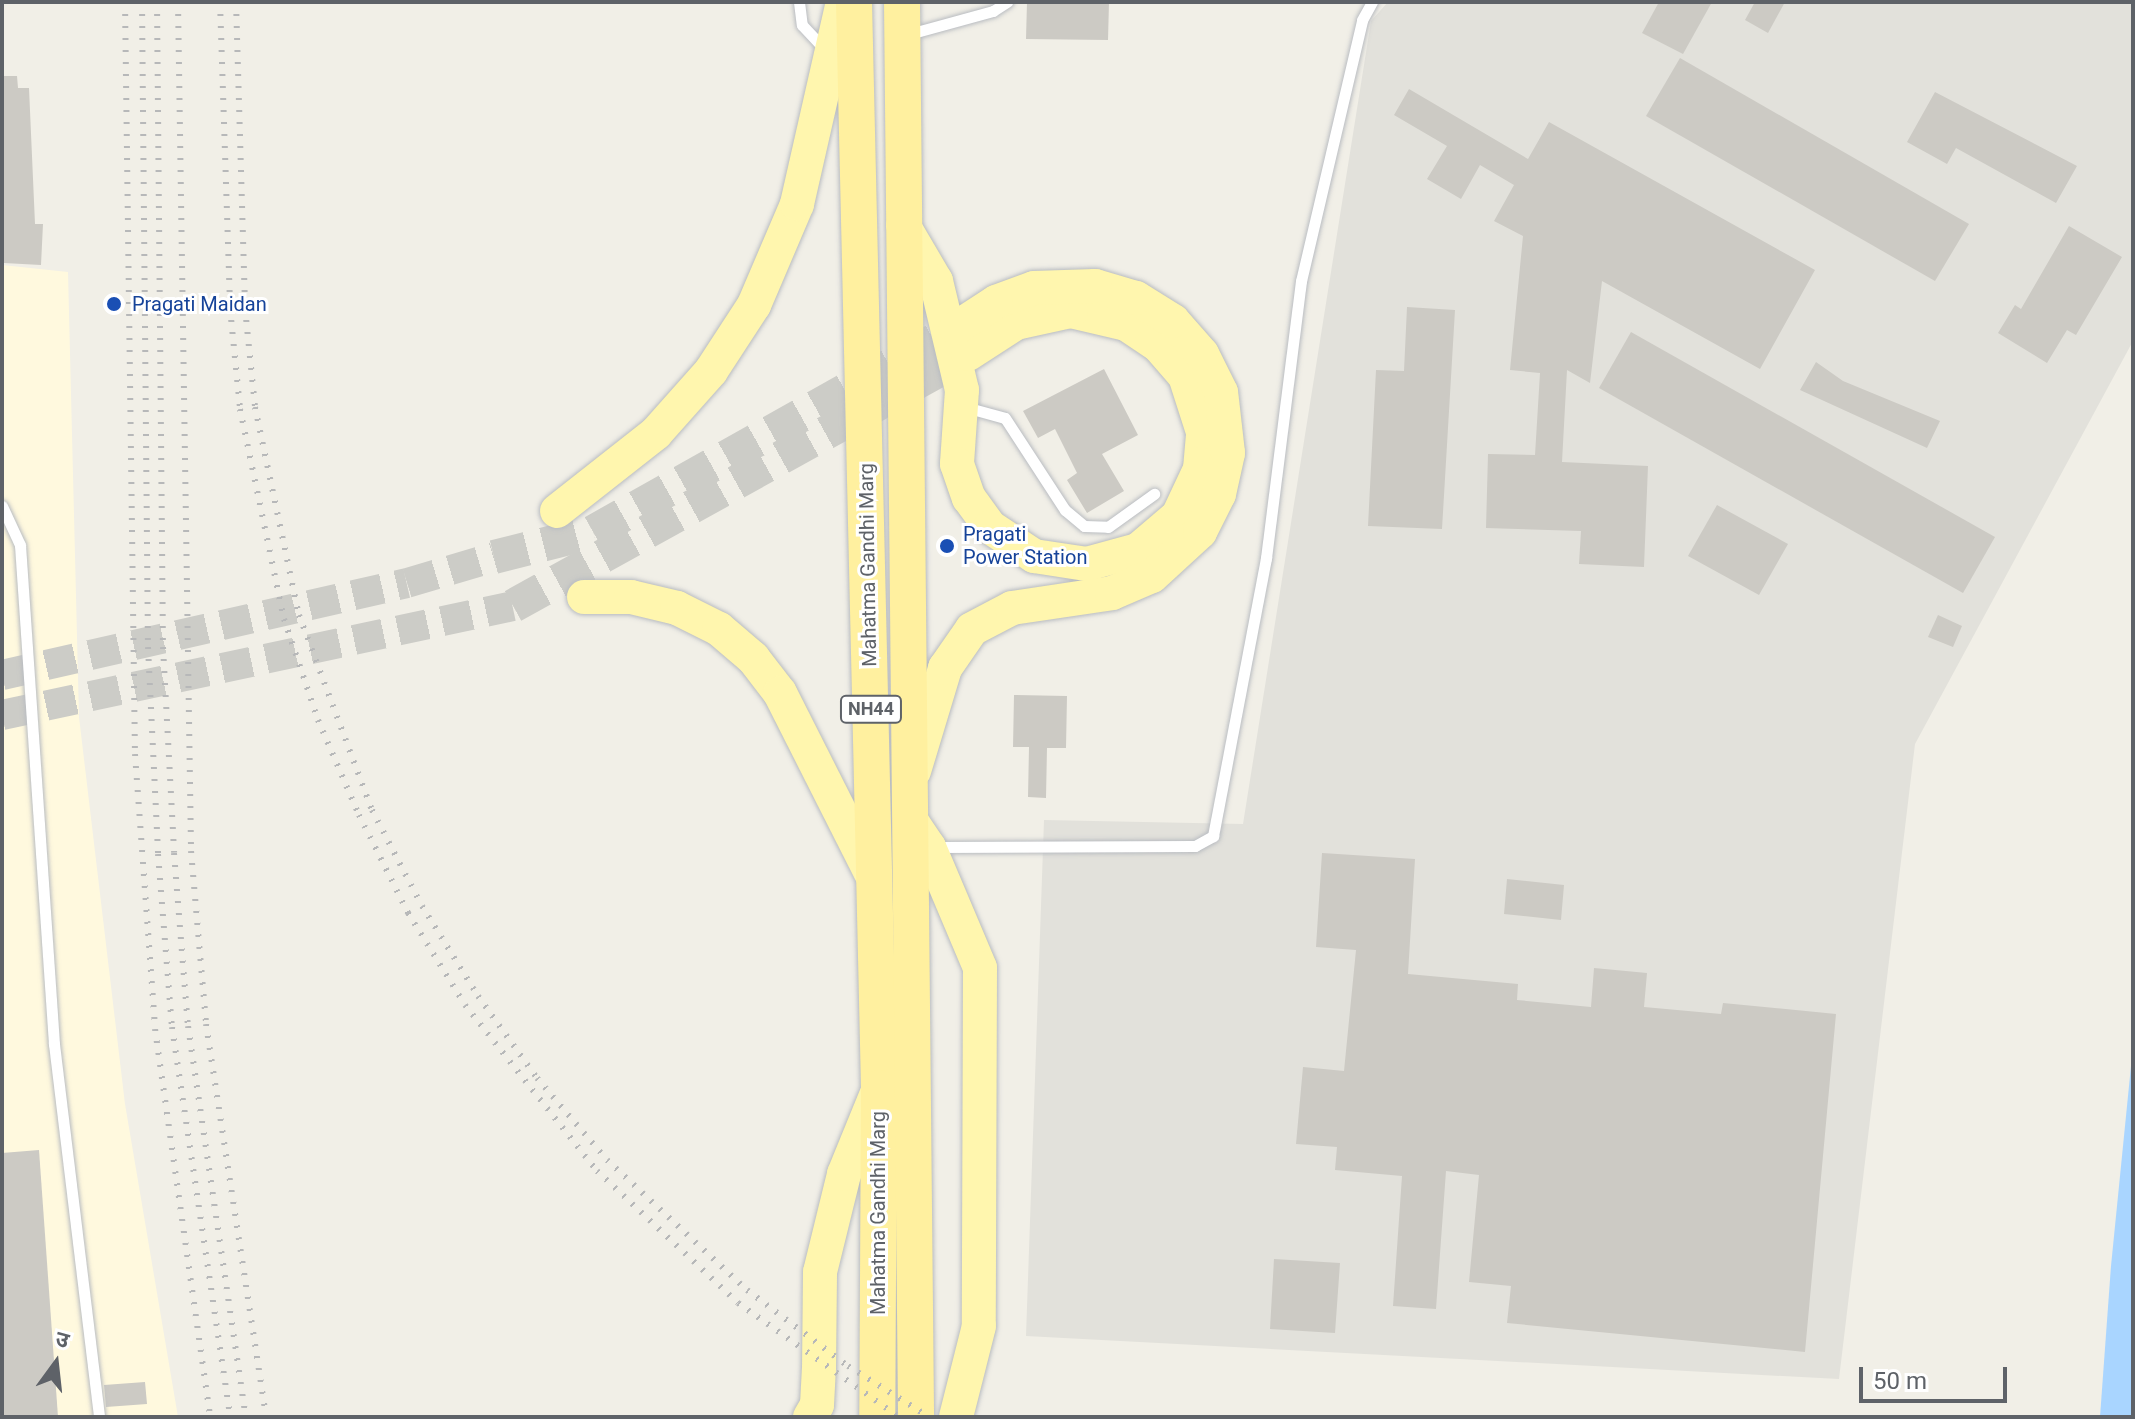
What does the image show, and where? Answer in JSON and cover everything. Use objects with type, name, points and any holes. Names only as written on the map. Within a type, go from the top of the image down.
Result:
[{"type":"highway","name":"Mahatma Gandhi Marg","points":[[854,2],[879,1088],[877,1417]]},
{"type":"highway","name":"Mahatma Gandhi Marg","points":[[903,19],[903,225],[916,817],[916,1417]]},
{"type":"main road","points":[[557,511],[656,433],[735,336],[770,272],[797,204],[843,2]]},
{"type":"main road","points":[[903,225],[936,281],[962,390],[957,464],[969,498],[1003,539],[1052,561],[1105,562],[1145,545],[1178,516],[1200,469],[1200,412],[1185,376],[1159,346],[1126,324],[1090,313],[1052,313],[962,341],[996,302],[1034,288],[1095,286],[1136,298],[1173,321],[1202,354],[1221,392],[1228,453],[1211,513],[1170,563],[1112,593],[1012,608],[984,621],[961,641],[945,668],[916,817],[980,968],[979,1326],[956,1417]]},
{"type":"main road","points":[[584,597],[631,597],[677,608],[719,629],[753,658],[780,693],[874,879]]},
{"type":"main road","points":[[810,1417],[818,1381],[820,1272],[844,1174],[879,1088]]},
{"type":"lane","points":[[799,2],[802,25],[832,57]]},
{"type":"lane","points":[[903,19],[978,16],[1007,2]]},
{"type":"lane","points":[[916,817],[1195,846],[1213,836],[1266,558],[1301,281],[1362,20],[1372,2]]},
{"type":"lane","points":[[960,406],[1005,418],[1065,510],[1084,526],[1108,527],[1154,494]]},
{"type":"lane","points":[[2,506],[20,545],[54,1044],[99,1417]]},
{"type":"shaded area","points":[[1388,2],[2133,2],[2133,341],[1915,744],[1839,1379],[1026,1336],[1044,820],[1243,824],[1371,21]]},
{"type":"shaded area","points":[[2,265],[68,272],[79,717],[125,1104],[178,1417],[2,1417]]},
{"type":"water","points":[[2133,1046],[2133,1417],[2100,1417],[2111,1266]]},
{"type":"building","points":[[1027,2],[1109,2],[1108,40],[1026,39]]},
{"type":"building","points":[[1659,2],[1712,2],[1683,54],[1642,33]]},
{"type":"building","points":[[1755,2],[1785,2],[1768,33],[1745,20]]},
{"type":"building","points":[[1680,58],[1969,224],[1935,281],[1646,116]]},
{"type":"building","points":[[2,76],[17,76],[18,88],[29,88],[35,224],[43,224],[41,265],[4,263]]},
{"type":"building","points":[[1409,89],[1528,159],[1549,122],[1815,270],[1760,369],[1602,281],[1590,383],[1567,370],[1562,462],[1648,466],[1644,567],[1579,564],[1581,531],[1486,528],[1488,454],[1535,455],[1540,373],[1510,370],[1523,236],[1494,221],[1514,185],[1480,165],[1461,199],[1427,179],[1447,146],[1394,115]]},
{"type":"building","points":[[1935,92],[2077,166],[2056,203],[1956,148],[1947,164],[1907,142]]},
{"type":"building","points":[[2069,226],[2122,257],[2076,335],[2067,330],[2047,363],[1998,333],[2015,305],[2021,309]]},
{"type":"building","points":[[1407,307],[1455,310],[1442,529],[1368,526],[1376,370],[1404,371]]},
{"type":"building","points":[[1631,332],[1995,537],[1963,593],[1599,388]]},
{"type":"building","points":[[1816,362],[1843,381],[1940,421],[1927,448],[1800,390]]},
{"type":"building","points":[[1104,369],[1138,435],[1102,454],[1124,491],[1087,513],[1067,480],[1077,473],[1055,429],[1038,438],[1023,411]]},
{"type":"building","points":[[1717,505],[1788,544],[1759,595],[1688,556]]},
{"type":"building","points":[[1938,615],[1962,626],[1953,647],[1928,637]]},
{"type":"building","points":[[1014,695],[1067,696],[1066,748],[1047,748],[1046,798],[1028,797],[1029,747],[1013,747]]},
{"type":"building","points":[[1322,853],[1415,859],[1408,974],[1518,984],[1517,1000],[1591,1007],[1594,968],[1647,973],[1644,1007],[1721,1014],[1723,1003],[1836,1014],[1805,1352],[1507,1323],[1511,1286],[1469,1282],[1479,1175],[1446,1171],[1436,1309],[1393,1306],[1402,1176],[1335,1170],[1337,1147],[1296,1144],[1303,1067],[1344,1071],[1356,950],[1316,947]]},
{"type":"building","points":[[1507,879],[1564,885],[1561,920],[1504,914]]},
{"type":"building","points":[[39,1150],[58,1417],[2,1417],[2,1153]]},
{"type":"building","points":[[1274,1259],[1340,1263],[1335,1333],[1270,1329]]},
{"type":"building","points":[[145,1382],[147,1404],[106,1407],[104,1385]]},
{"type":"tunnel","points":[[494,557],[593,532],[956,328]]},
{"type":"tunnel","points":[[513,606],[968,354]]},
{"type":"tunnel","points":[[2,675],[407,583],[494,557]]},
{"type":"tunnel","points":[[2,715],[513,606]]},
{"type":"railway","points":[[125,2],[135,754],[155,1029],[210,1417]]},
{"type":"railway","points":[[142,2],[148,647],[158,854],[172,1027],[230,1417]]},
{"type":"railway","points":[[157,2],[163,647],[174,853],[188,1026],[246,1417]]},
{"type":"railway","points":[[178,2],[191,851],[206,1024],[266,1417]]},
{"type":"railway","points":[[220,2],[230,308],[240,409],[284,619],[318,720],[359,815],[408,913],[465,1005],[597,1171],[738,1303],[899,1417]]},
{"type":"railway","points":[[236,2],[245,308],[255,407],[299,615],[372,810],[422,906],[478,996],[537,1078],[607,1160],[747,1290],[848,1366],[929,1417]]},
{"type":"place","name":"Pragati Maidan","points":[[114,304]]},
{"type":"place","name":"Pragati Power Station","points":[[947,546]]}]
